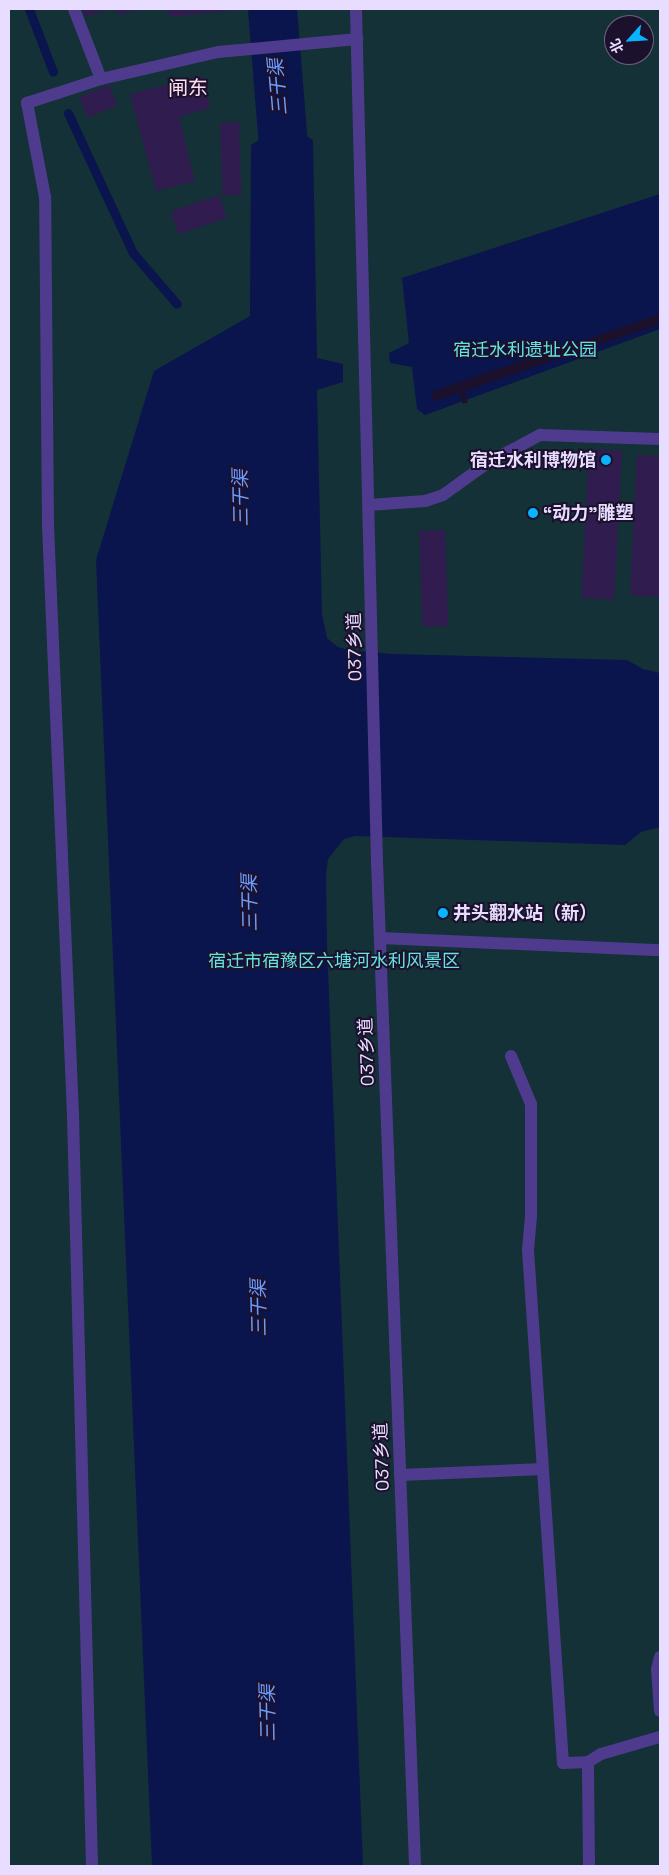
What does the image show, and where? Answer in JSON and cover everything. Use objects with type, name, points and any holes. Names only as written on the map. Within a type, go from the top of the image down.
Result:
[{"type":"street","points":[[74,9],[101,79]]},
{"type":"street","name":"037乡道","points":[[356,9],[377,862],[414,1866]]},
{"type":"street","points":[[92,1866],[73,1115],[48,525],[45,197],[27,103],[101,79],[218,52],[357,39]]},
{"type":"street","points":[[369,505],[425,501],[444,495],[489,462],[540,435],[660,439]]},
{"type":"street","points":[[380,938],[660,950]]},
{"type":"street","points":[[511,1056],[531,1104],[531,1216],[528,1250],[563,1763],[588,1762],[601,1754],[660,1737]]},
{"type":"street","points":[[400,1475],[542,1469]]},
{"type":"street","points":[[660,1657],[657,1669],[660,1711]]},
{"type":"street","points":[[588,1762],[589,1866]]},
{"type":"green space","name":"宿迁市宿豫区六塘河水利风景区","points":[[9,9],[660,9],[660,1866],[9,1866]]},
{"type":"water","points":[[256,9],[282,9],[282,33],[256,33]]},
{"type":"water","points":[[274,114],[288,114],[295,129],[313,140],[317,358],[343,364],[343,382],[317,390],[322,614],[327,638],[338,647],[348,650],[392,654],[627,660],[643,669],[660,673],[660,827],[641,832],[625,845],[355,836],[344,839],[328,859],[326,874],[327,944],[363,1866],[152,1866],[96,560],[154,371],[250,316],[251,145],[270,133]]},
{"type":"water","points":[[660,194],[660,329],[425,415],[417,409],[412,367],[390,363],[389,353],[409,343],[402,278]]},
{"type":"pier","points":[[660,314],[660,324],[465,391],[468,402],[463,404],[459,393],[434,401],[430,392]]},
{"type":"building","points":[[83,9],[108,9],[86,17]]},
{"type":"building","points":[[116,9],[138,9],[118,15]]},
{"type":"building","points":[[169,9],[234,9],[234,10],[169,17]]},
{"type":"building","points":[[202,76],[210,108],[179,117],[195,181],[156,191],[130,94]]},
{"type":"building","points":[[109,85],[117,105],[88,117],[79,97]]},
{"type":"building","points":[[239,122],[242,195],[223,196],[220,123]]},
{"type":"building","points":[[219,195],[227,218],[179,234],[171,212]]},
{"type":"building","points":[[589,449],[622,451],[614,600],[581,598]]},
{"type":"building","points":[[637,455],[660,456],[660,597],[630,595]]},
{"type":"building","points":[[445,530],[448,626],[422,627],[419,531]]},
{"type":"waterway","points":[[29,9],[53,72]]},
{"type":"waterway","name":"三干渠","points":[[272,9],[283,145],[283,181]]},
{"type":"waterway","points":[[68,113],[133,253],[177,304]]},
{"type":"place","name":"宿迁水利博物馆","points":[[606,460]]},
{"type":"place","name":"“动力”雕塑","points":[[533,513]]},
{"type":"place","name":"井头翻水站（新）","points":[[443,913]]},
{"type":"district","name":"闸东","points":[[188,88]]},
{"type":"park label","name":"宿迁水利遗址公园","points":[[525,350]]}]
